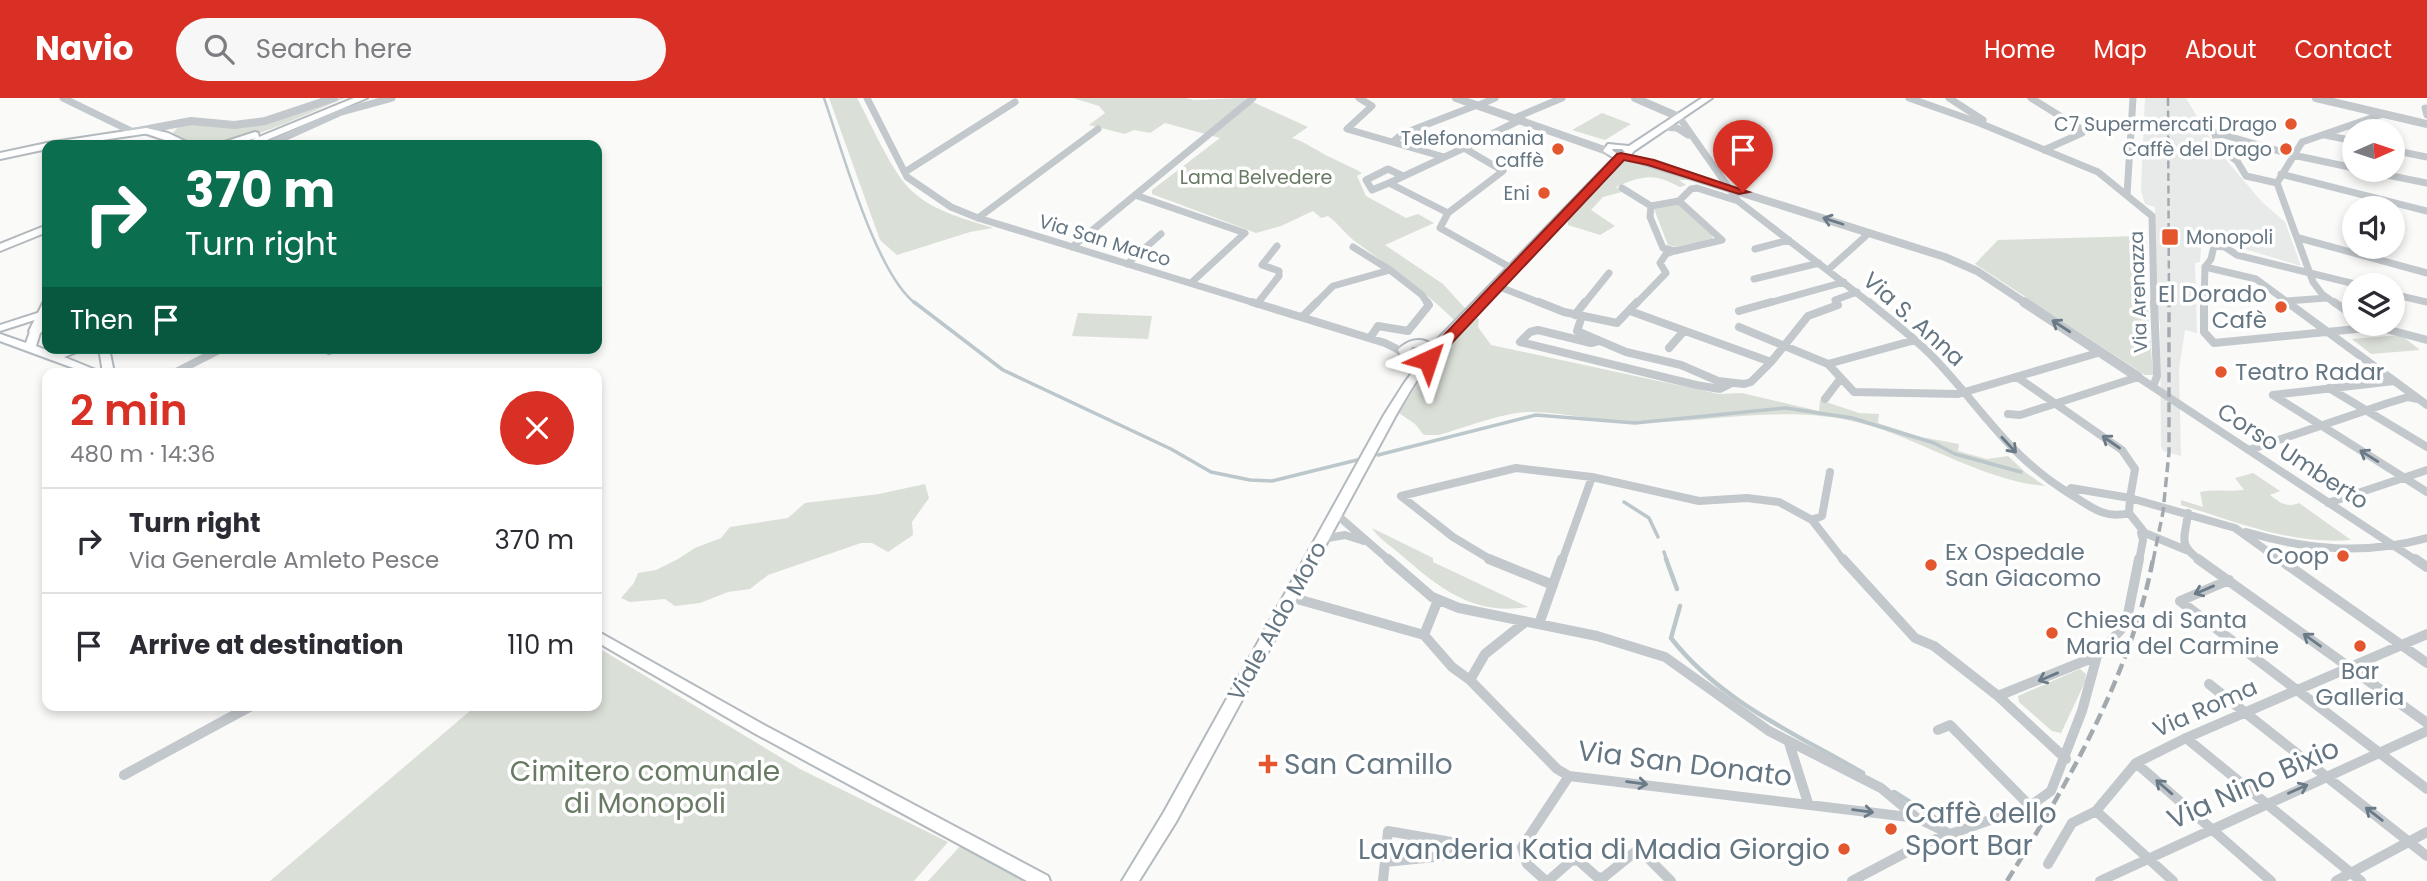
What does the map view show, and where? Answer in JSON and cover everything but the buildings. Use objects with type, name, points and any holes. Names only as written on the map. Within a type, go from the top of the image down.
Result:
[{"type":"highway","points":[[247,140],[349,98]]},
{"type":"highway","points":[[259,140],[362,98]]},
{"type":"highway","points":[[164,135],[178,125]]},
{"type":"highway","points":[[236,140],[276,128]]},
{"type":"highway","points":[[146,131],[174,140]]},
{"type":"highway","points":[[1,246],[42,228]]},
{"type":"highway","points":[[1,246],[42,235]]},
{"type":"highway","points":[[35,331],[42,320]]},
{"type":"main road","name":"Viale Aldo Moro","points":[[1129,881],[1170,817],[1409,384],[1431,355],[1610,165],[1639,142],[1704,99]]},
{"type":"main road","points":[[82,140],[146,131]]},
{"type":"main road","name":"Viale Aldo Moro","points":[[1612,149],[1639,142]]},
{"type":"main road","points":[[0,156],[42,147]]},
{"type":"main road","points":[[1610,165],[1612,149],[1626,154]]},
{"type":"main road","points":[[0,328],[42,315]]},
{"type":"main road","name":"Viale Aldo Moro","points":[[1417,343],[1455,330]]},
{"type":"main road","points":[[30,348],[35,331]]},
{"type":"main road","points":[[0,337],[42,352]]},
{"type":"main road","points":[[1405,355],[1420,361],[1431,355],[1428,346],[1417,343],[1407,345],[1405,355],[1412,373],[1409,384]]},
{"type":"main road","points":[[46,354],[84,368]]},
{"type":"main road","points":[[52,356],[60,354]]},
{"type":"main road","points":[[602,639],[759,729],[1042,881]]},
{"type":"main road","points":[[1138,881],[1144,857]]},
{"type":"street","points":[[63,98],[133,132],[191,121],[234,125],[265,121],[286,117],[334,98]]},
{"type":"street","points":[[279,140],[341,112],[392,98]]},
{"type":"street","name":"Via San Marco","points":[[867,98],[907,177],[951,206],[978,218],[1370,338],[1405,355]]},
{"type":"street","points":[[1072,247],[1253,98]]},
{"type":"street","points":[[1359,98],[1372,106],[1348,129],[1444,157]]},
{"type":"street","points":[[1456,98],[1612,149]]},
{"type":"street","points":[[1394,141],[1402,134],[1495,98]]},
{"type":"street","points":[[1403,176],[1388,169],[1366,180],[1372,190],[1389,183],[1560,98]]},
{"type":"street","points":[[1635,98],[1679,117]]},
{"type":"street","name":"Via Arenazza","points":[[1909,98],[2098,172],[2152,216],[2157,376],[2153,387]]},
{"type":"street","points":[[1949,98],[2008,135]]},
{"type":"street","points":[[2031,98],[2082,133],[2044,150]]},
{"type":"street","points":[[2127,195],[2133,98]]},
{"type":"street","points":[[2316,98],[2427,124]]},
{"type":"street","points":[[905,172],[1015,102]]},
{"type":"street","points":[[2371,119],[2381,115]]},
{"type":"street","name":"Via S. Anna","points":[[1679,117],[1726,186],[1741,203],[1915,340],[1965,393],[2009,447],[2039,474],[2142,536],[2186,550],[2427,723]]},
{"type":"street","points":[[146,131],[191,121]]},
{"type":"street","points":[[111,135],[118,123]]},
{"type":"street","points":[[1663,127],[1681,130],[1694,141]]},
{"type":"street","points":[[978,218],[1098,129]]},
{"type":"street","points":[[2342,129],[2302,142],[2277,183],[2313,282],[2327,298],[2342,308]]},
{"type":"street","points":[[2277,183],[2246,176],[2237,162],[2220,149],[2214,132],[2293,155],[2342,165]]},
{"type":"street","points":[[2325,135],[2342,139]]},
{"type":"street","points":[[1464,148],[1503,171],[1448,213],[1440,228],[1513,269]]},
{"type":"street","points":[[2405,153],[2427,157]]},
{"type":"street","points":[[1626,154],[1945,257],[1977,271],[2138,377]]},
{"type":"street","points":[[2281,174],[2427,211]]},
{"type":"street","points":[[1697,188],[1701,178]]},
{"type":"street","points":[[2405,178],[2427,183]]},
{"type":"street","points":[[1389,183],[1448,213]]},
{"type":"street","points":[[1622,188],[1651,206],[1679,201],[1691,189],[1697,188],[1741,203],[1761,197]]},
{"type":"street","points":[[1135,195],[1245,233],[1191,283]]},
{"type":"street","points":[[1497,286],[1578,315],[1618,323],[1667,273],[1660,263],[1666,254],[1722,240],[1679,201]]},
{"type":"street","points":[[1651,206],[1650,217],[1662,248],[1675,251]]},
{"type":"street","points":[[1828,270],[1869,233]]},
{"type":"street","points":[[1127,264],[1161,234]]},
{"type":"street","points":[[2299,238],[2427,273]]},
{"type":"street","points":[[1755,250],[1789,240]]},
{"type":"street","points":[[2342,281],[2237,255],[2219,245],[2214,246],[2211,260],[2205,267],[2204,332],[2214,343],[2342,331]]},
{"type":"street","points":[[1257,304],[1279,276],[1279,271],[1262,265],[1277,246]]},
{"type":"street","points":[[1353,247],[1390,270],[1422,295],[1429,305],[1408,331],[1378,326],[1370,338]]},
{"type":"street","points":[[1754,279],[1819,263]]},
{"type":"street","points":[[2205,267],[2256,279],[2424,401]]},
{"type":"street","points":[[1302,317],[1334,286],[1390,270]]},
{"type":"street","points":[[1608,273],[1578,315],[1577,331],[1626,352],[1681,365],[1730,384]]},
{"type":"street","points":[[1740,311],[1844,282]]},
{"type":"street","points":[[1599,341],[1591,343],[1538,330],[1531,332],[1520,342],[1720,390],[1730,384],[1751,382],[1808,316],[1838,305],[1835,300],[1857,292]]},
{"type":"street","points":[[2405,297],[2427,302]]},
{"type":"street","points":[[2286,302],[2327,298]]},
{"type":"street","points":[[1630,311],[1771,362]]},
{"type":"street","points":[[1739,327],[1828,364],[1854,392],[1865,393],[1965,393],[2101,352]]},
{"type":"street","points":[[1669,348],[1685,331]]},
{"type":"street","points":[[2405,334],[2427,340]]},
{"type":"street","points":[[1828,364],[1915,340]]},
{"type":"street","name":"Via San Marco","points":[[1385,343],[1417,343]]},
{"type":"street","points":[[184,368],[211,354]]},
{"type":"street","points":[[1998,696],[2097,656],[2126,624],[2142,536],[2129,513],[2136,469],[2133,461],[2122,450],[2017,377]]},
{"type":"street","points":[[2008,414],[2020,415],[2138,377]]},
{"type":"street","name":"Corso Umberto","points":[[2138,377],[2427,568]]},
{"type":"street","points":[[1825,399],[1841,378]]},
{"type":"street","points":[[2394,381],[2273,395],[2427,492]]},
{"type":"street","points":[[2329,388],[2427,447]]},
{"type":"street","points":[[2249,450],[2408,397],[2424,401]]},
{"type":"street","points":[[1553,584],[1532,578],[1469,547],[1429,523],[1401,496],[1516,468],[1591,477],[1699,501],[1747,498],[1779,502],[1812,520],[1843,559],[1915,638],[1934,646],[1998,696],[2066,759]]},
{"type":"street","points":[[2328,502],[2427,470]]},
{"type":"street","points":[[1812,520],[1822,516],[1830,472]]},
{"type":"street","points":[[1539,624],[1591,477]]},
{"type":"street","points":[[2067,492],[2071,488],[2130,498],[2188,513],[2283,544],[2313,549],[2353,551],[2397,548],[2427,538]]},
{"type":"street","points":[[2098,511],[2113,517],[2129,513]]},
{"type":"street","points":[[2186,550],[2183,544],[2188,513]]},
{"type":"street","name":"Via San Donato","points":[[1336,514],[1438,600],[1500,620],[1539,624],[1655,653],[1789,743],[1871,782],[1903,802],[1917,818]]},
{"type":"street","points":[[2235,528],[2427,663]]},
{"type":"street","name":"Via San Donato","points":[[1322,539],[1345,535],[1369,543]]},
{"type":"street","points":[[2229,580],[2180,601],[2427,789]]},
{"type":"street","points":[[1290,597],[1424,635],[1438,600]]},
{"type":"street","points":[[1496,642],[1500,620]]},
{"type":"street","points":[[1470,680],[1477,662],[1496,642],[1524,623]]},
{"type":"street","name":"Via Roma","points":[[2049,864],[2072,822],[2096,811],[2136,763],[2186,738],[2427,634]]},
{"type":"street","name":"Via San Donato","points":[[1424,635],[1452,667],[1470,680],[1557,769],[1569,776],[1917,818],[1948,833]]},
{"type":"street","points":[[1853,881],[1922,844],[2030,806],[2051,790],[2066,759],[2097,656]]},
{"type":"street","points":[[2209,684],[2427,856]]},
{"type":"street","points":[[124,775],[242,711]]},
{"type":"street","points":[[1938,730],[1950,725],[2030,806]]},
{"type":"street","name":"Via Nino Bixio","points":[[2100,881],[2427,731]]},
{"type":"street","points":[[2186,738],[2357,877]]},
{"type":"street","points":[[1789,743],[1808,803]]},
{"type":"street","points":[[2136,763],[2271,881]]},
{"type":"street","points":[[1569,776],[1522,847],[1527,864],[1547,881],[1572,860],[1579,861],[1598,878],[1641,855],[1667,880]]},
{"type":"street","points":[[2096,811],[2173,881]]},
{"type":"street","points":[[1382,881],[1388,831],[1451,842],[1456,850],[1454,855],[1440,858],[1385,862]]},
{"type":"street","points":[[2336,881],[2357,877],[2427,832]]},
{"type":"shaded area","points":[[2145,98],[2186,98],[2216,148],[2262,202],[2285,222],[2301,266],[2202,236],[2200,262],[2195,263],[2197,333],[2185,330],[2179,369],[2181,456],[2163,451],[2161,446],[2160,324],[2154,293],[2155,207],[2145,204],[2141,190]]},
{"type":"green space","points":[[345,98],[282,125],[234,140],[186,140],[172,134],[177,128],[187,124],[272,122]]},
{"type":"green space","points":[[829,98],[857,98],[882,148],[897,173],[913,192],[931,205],[951,214],[993,228],[970,232],[897,255],[880,240]]},
{"type":"green space","name":"Lama Belvedere","points":[[1073,98],[1244,98],[1308,127],[1292,138],[1362,173],[1357,176],[1366,196],[1406,218],[1418,214],[1434,223],[1385,245],[1443,284],[1472,316],[1479,319],[1478,327],[1491,345],[1719,394],[1742,393],[1819,411],[1820,400],[1859,413],[1879,414],[1878,423],[1921,437],[1959,444],[1958,451],[1987,459],[2008,456],[2045,486],[1997,476],[1860,423],[1806,415],[1779,414],[1643,423],[1521,412],[1439,435],[1424,435],[1415,424],[1399,413],[1428,368],[1463,329],[1451,317],[1412,283],[1352,239],[1328,216],[1321,218],[1313,211],[1281,226],[1256,233],[1152,194],[1152,190],[1220,138],[1165,123],[1150,133],[1134,130],[1125,134],[1089,125],[1105,113],[1099,106]]},
{"type":"green space","points":[[1602,113],[1631,124],[1605,140],[1572,130]]},
{"type":"green space","points":[[1626,160],[1689,180],[1679,180],[1686,185],[1680,187],[1663,179],[1648,177],[1616,187],[1622,192],[1603,197],[1591,210],[1615,226],[1600,235],[1568,225],[1568,220]]},
{"type":"green space","points":[[1677,203],[1713,236],[1712,239],[1676,247],[1668,245],[1654,209]]},
{"type":"green space","points":[[2141,236],[2147,242],[2146,284],[2153,375],[2145,375],[1975,264],[1998,240]]},
{"type":"green space","points":[[1078,313],[1152,316],[1148,339],[1072,336]]},
{"type":"green space","points":[[2402,336],[2420,350],[2371,354],[2352,339]]},
{"type":"green space","points":[[2253,473],[2280,491],[2270,495],[2277,500],[2287,505],[2299,503],[2351,540],[2329,541],[2286,536],[2181,505],[2181,500],[2203,507],[2200,492],[2244,490],[2235,478]]},
{"type":"green space","points":[[925,484],[929,498],[912,522],[913,535],[888,552],[872,543],[861,543],[768,575],[750,589],[728,592],[700,603],[675,606],[665,599],[630,602],[621,598],[634,583],[638,573],[656,570],[695,548],[721,538],[730,527],[788,518],[805,503],[879,494]]},
{"type":"green space","points":[[1372,528],[1433,558],[1433,562],[1528,607],[1490,607],[1458,597],[1429,578],[1381,539]]},
{"type":"green space","name":"Cimitero comunale di Monopoli","points":[[602,650],[800,769],[948,842],[914,881],[270,881],[470,711],[602,711]]},
{"type":"green space","points":[[2080,669],[2086,674],[2085,682],[2061,733],[2052,731],[2019,702],[2018,696]]},
{"type":"green space","points":[[963,843],[1025,881],[928,881]]},
{"type":"waterway","points":[[824,98],[874,239],[901,288],[914,302]]},
{"type":"waterway","points":[[914,302],[1003,370],[1171,449],[1211,472],[1250,480],[1272,481],[1357,460]]},
{"type":"waterway","points":[[1378,455],[1536,415],[1635,423],[1786,408],[1852,418],[1934,443],[1955,454],[2021,472]]},
{"type":"waterway","points":[[1624,502],[1649,518],[1658,537]]},
{"type":"waterway","points":[[1664,552],[1667,561]]},
{"type":"waterway","points":[[1666,559],[1677,589]]},
{"type":"waterway","points":[[1680,606],[1671,638],[1691,661],[1712,680],[1760,714],[1863,773]]},
{"type":"waterway","points":[[1894,792],[1942,822]]},
{"type":"railway","points":[[2168,98],[2169,304]]},
{"type":"railway","points":[[2153,561],[2163,512],[2169,452],[2169,304]]},
{"type":"railway","points":[[2007,881],[2053,805],[2095,726],[2130,644],[2153,559]]},
{"type":"place","name":"C7 Supermercati Drago","points":[[2291,124]]},
{"type":"place","name":"Telefonomania caffè","points":[[1558,149]]},
{"type":"place","name":"Caffè del Drago","points":[[2286,149]]},
{"type":"place","name":"Eni","points":[[1544,193]]},
{"type":"place","name":"Monopoli","points":[[2170,237]]},
{"type":"place","name":"El Dorado Cafè","points":[[2281,307]]},
{"type":"place","name":"Teatro Radar","points":[[2221,372]]},
{"type":"place","name":"Coop","points":[[2343,556]]},
{"type":"place","name":"Ex Ospedale San Giacomo","points":[[1931,565]]},
{"type":"place","name":"Chiesa di Santa Maria del Carmine","points":[[2052,633]]},
{"type":"place","name":"Bar Galleria","points":[[2360,646]]},
{"type":"place","name":"San Camillo","points":[[1268,764]]},
{"type":"place","name":"Caffè dello Sport Bar","points":[[1891,829]]},
{"type":"place","name":"Lavanderia Katia di Madia Giorgio","points":[[1844,849]]},
{"type":"route","points":[[1428,360],[1433,356],[1433,351],[1621,156],[1650,162],[1743,192]]}]
